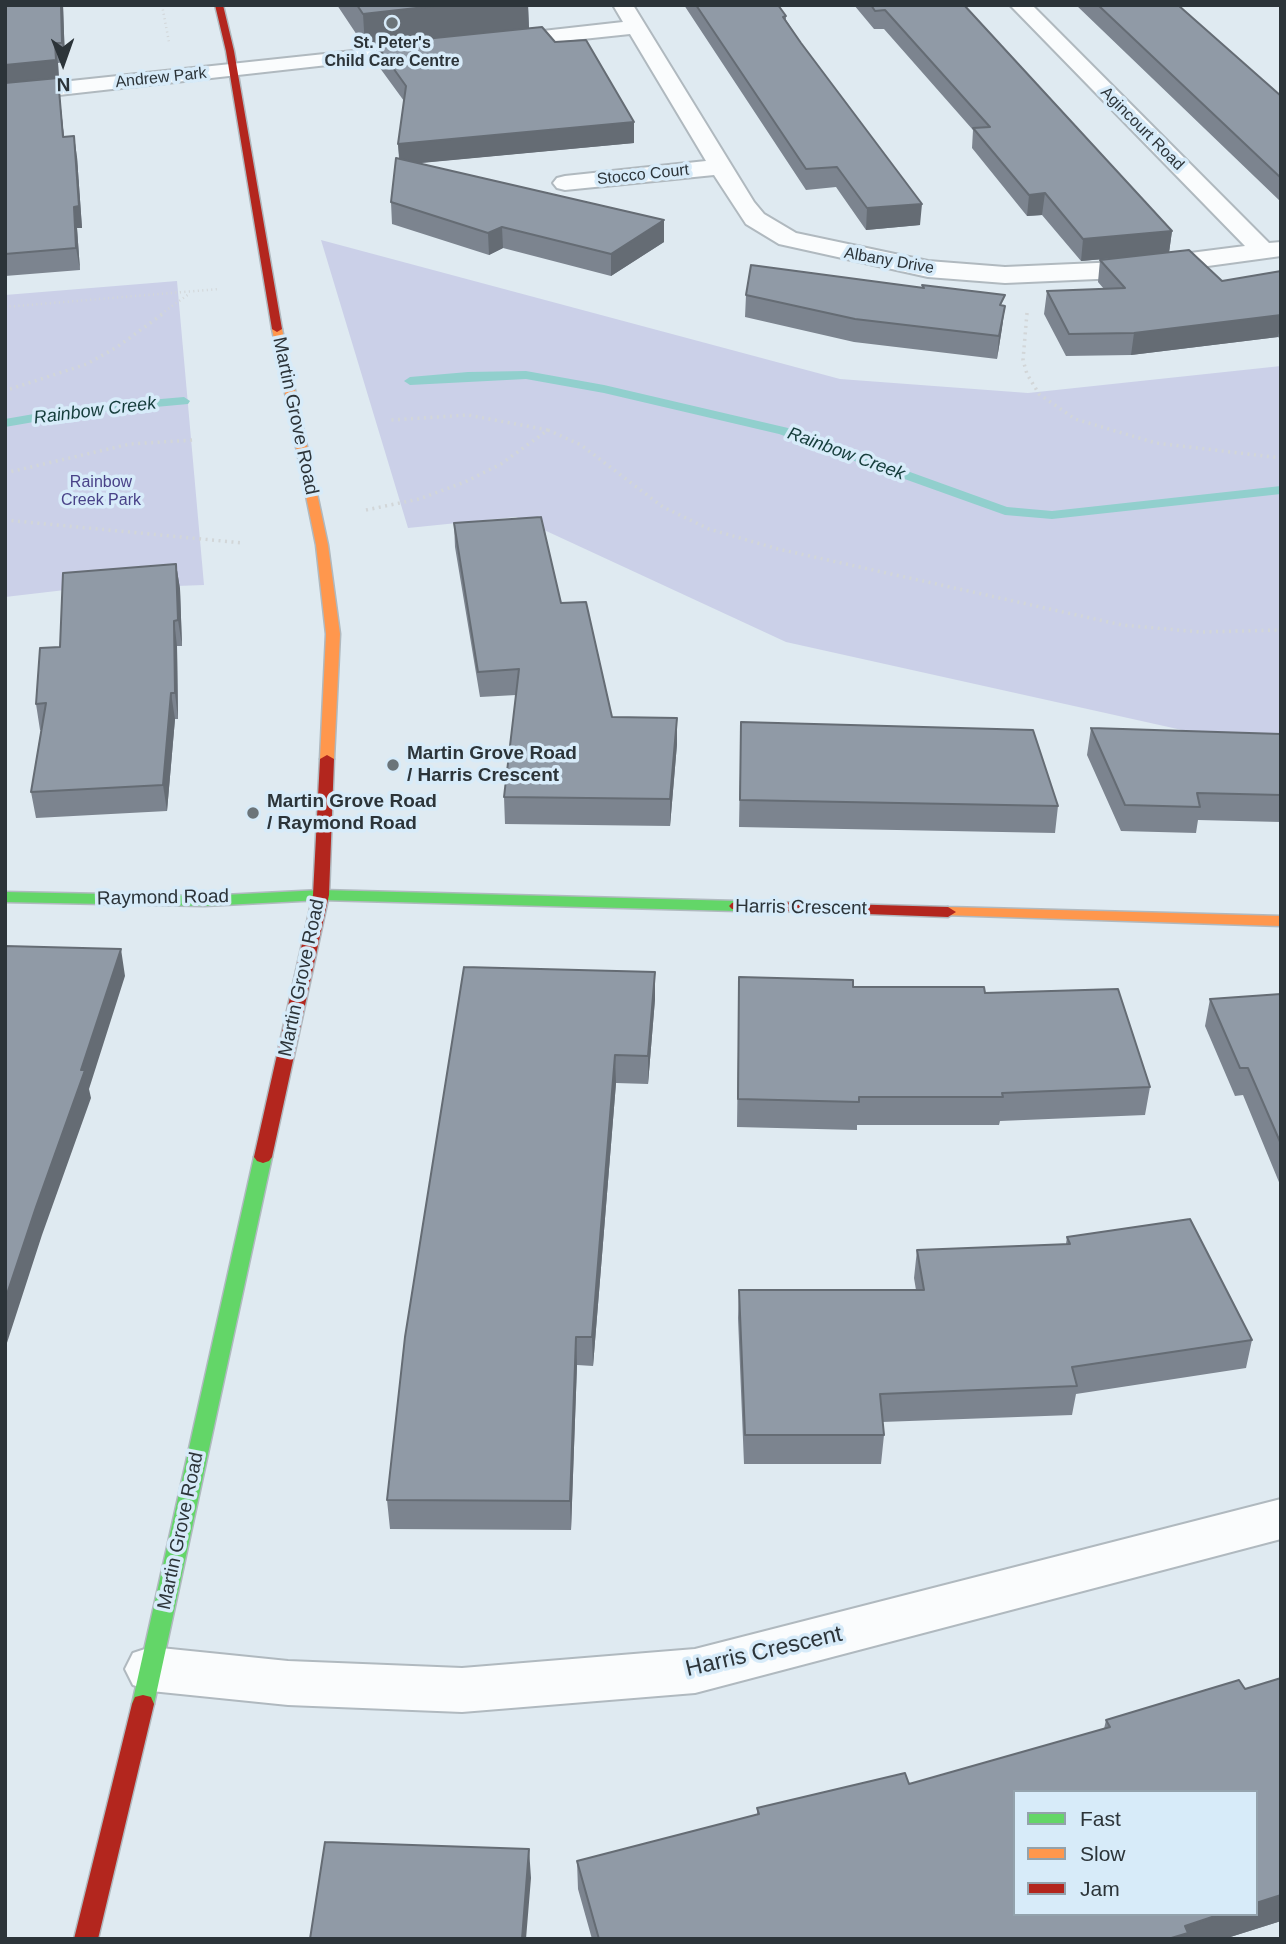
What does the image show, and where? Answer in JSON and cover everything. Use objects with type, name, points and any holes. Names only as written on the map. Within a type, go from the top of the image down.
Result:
[{"type":"street","name":"Martin Grove Road","points":[[86,1939],[151,1669],[321,895],[333,634],[322,545],[278,337],[233,70],[219,5]]},
{"type":"street","name":"Albany Drive","points":[[623,5],[720,167],[755,219],[788,239],[928,269],[978,274],[1065,274],[1179,264],[1273,251]]},
{"type":"street","name":"Agincourt Road","points":[[1020,5],[1273,251]]},
{"type":"street","points":[[479,44],[635,27]]},
{"type":"street","name":"Andrew Park","points":[[5,95],[451,47]]},
{"type":"street","name":"Stocco Court","points":[[565,183],[720,167]]},
{"type":"street","name":"Raymond Road","points":[[5,897],[204,901],[321,895]]},
{"type":"street","name":"Harris Crescent","points":[[321,895],[1281,921]]},
{"type":"street","name":"Harris Crescent","points":[[151,1669],[288,1683],[462,1690],[695,1671],[1281,1520]]},
{"type":"path","points":[[5,307],[219,289]]},
{"type":"path","points":[[10,389],[87,364],[117,347],[189,293]]},
{"type":"path","points":[[1027,308],[1023,359],[1027,374],[1039,394],[1075,419],[1156,443],[1281,458]]},
{"type":"path","points":[[391,420],[468,415],[548,430],[581,445],[663,508],[709,529],[778,549],[1122,625],[1200,632],[1281,630]]},
{"type":"path","points":[[366,510],[418,499],[466,482],[501,464],[548,430]]},
{"type":"path","points":[[5,473],[130,444],[194,440]]},
{"type":"path","points":[[5,520],[243,543]]},
{"type":"green space","points":[[321,240],[840,379],[1028,393],[1281,366],[1281,752],[786,642],[516,517],[408,528]]},
{"type":"green space","name":"Rainbow Creek Park","points":[[177,281],[204,585],[65,590],[5,597],[5,295]]},
{"type":"building","points":[[5,5],[61,5],[62,43],[55,43],[56,60],[5,65]]},
{"type":"building","points":[[357,5],[443,5],[363,14]]},
{"type":"building","points":[[696,5],[778,5],[801,43],[922,204],[867,208],[837,167],[806,169]]},
{"type":"building","points":[[871,5],[964,5],[1172,231],[1083,239],[1045,193],[1029,195],[973,128],[990,127],[885,10],[875,11]]},
{"type":"building","points":[[1098,5],[1178,5],[1281,96],[1281,178]]},
{"type":"building","points":[[542,27],[555,42],[586,40],[634,122],[398,144],[406,86],[376,44]]},
{"type":"building","points":[[58,78],[63,137],[74,136],[79,206],[74,207],[76,248],[5,254],[5,83]]},
{"type":"building","points":[[396,158],[664,220],[611,254],[502,227],[488,233],[391,202]]},
{"type":"building","points":[[1189,250],[1222,281],[1281,271],[1281,315],[1134,333],[1069,334],[1047,291],[1125,288],[1100,260]]},
{"type":"building","points":[[751,265],[924,288],[922,285],[1005,295],[1000,305],[1005,306],[999,336],[855,319],[746,295]]},
{"type":"building","points":[[541,517],[561,603],[586,602],[612,717],[677,718],[670,799],[504,797],[519,669],[478,672],[454,523]]},
{"type":"building","points":[[176,564],[178,620],[174,621],[175,693],[171,693],[163,785],[31,792],[46,703],[36,704],[40,648],[60,647],[63,573]]},
{"type":"building","points":[[741,722],[1033,730],[1058,806],[740,800]]},
{"type":"building","points":[[1091,728],[1281,734],[1281,795],[1197,793],[1200,807],[1125,805]]},
{"type":"building","points":[[5,946],[121,949],[81,1070],[85,1070],[5,1300]]},
{"type":"building","points":[[464,967],[655,972],[648,1056],[615,1055],[592,1337],[576,1337],[570,1501],[387,1500],[405,1337]]},
{"type":"building","points":[[739,977],[853,980],[853,987],[984,987],[985,993],[1118,989],[1150,1087],[1002,1093],[1003,1097],[859,1097],[859,1102],[738,1099]]},
{"type":"building","points":[[1281,994],[1281,1144],[1248,1068],[1240,1068],[1210,999]]},
{"type":"building","points":[[1190,1219],[1252,1340],[1072,1367],[1077,1386],[880,1394],[884,1435],[745,1435],[739,1290],[924,1290],[917,1250],[1070,1244],[1067,1237]]},
{"type":"building","points":[[1281,1678],[1281,1895],[1258,1902],[1258,1790],[1013,1790],[1013,1916],[1215,1916],[1185,1926],[1188,1933],[1168,1939],[599,1939],[577,1861],[759,1814],[757,1808],[905,1773],[909,1784],[1110,1727],[1106,1720],[1239,1680],[1245,1689]]},
{"type":"building","points":[[325,1842],[529,1849],[522,1939],[310,1939]]},
{"type":"waterway","name":"Rainbow Creek","points":[[410,381],[526,375],[604,389],[783,431],[1005,511],[1052,515],[1281,490]]},
{"type":"waterway","name":"Rainbow Creek","points":[[5,423],[80,410],[184,401]]},
{"type":"traffic: fast","points":[[5,897],[204,901],[321,895],[737,906]]},
{"type":"traffic: fast","points":[[143,1704],[263,1157]]},
{"type":"traffic: slow","points":[[277,329],[322,545],[333,634],[327,759]]},
{"type":"traffic: slow","points":[[948,912],[1281,921]]},
{"type":"traffic: jam","points":[[219,5],[230,51],[277,329]]},
{"type":"traffic: jam","points":[[263,1157],[321,895],[327,759]]},
{"type":"traffic: jam","points":[[737,906],[948,912]]},
{"type":"traffic: jam","points":[[86,1939],[143,1704]]},
{"type":"place","name":"St. Peter's Child Care Centre","points":[[392,23]]},
{"type":"place","name":"Martin Grove Road / Harris Crescent","points":[[393,765]]},
{"type":"place","name":"Martin Grove Road / Raymond Road","points":[[253,813]]}]
